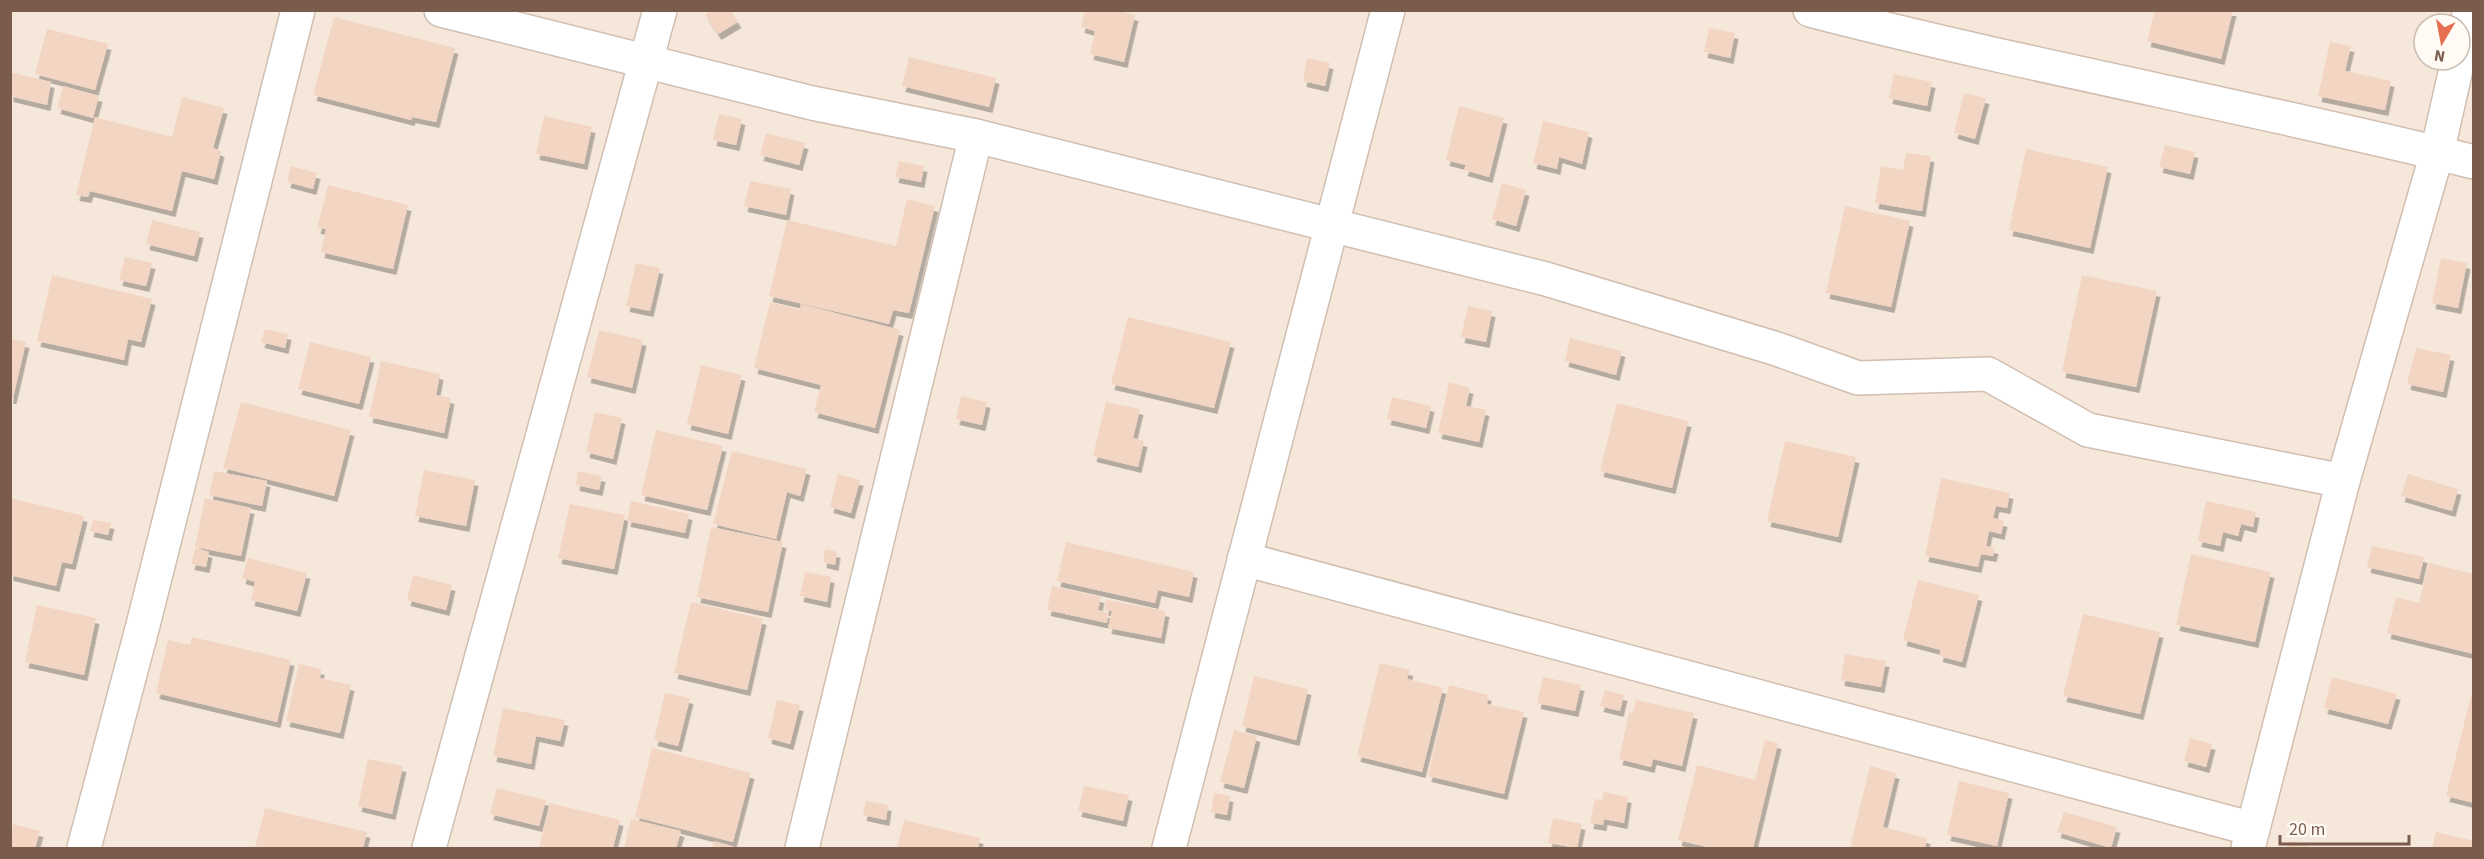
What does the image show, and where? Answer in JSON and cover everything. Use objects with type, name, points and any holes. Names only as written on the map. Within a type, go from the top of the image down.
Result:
[{"type":"street","points":[[84,849],[143,625],[298,10]]},
{"type":"street","points":[[441,10],[812,103],[976,136],[1546,279],[1777,349],[1858,378],[1988,374],[2088,430],[2343,481]]},
{"type":"street","points":[[429,849],[648,61],[660,10]]},
{"type":"street","points":[[1169,849],[1388,10]]},
{"type":"street","points":[[1810,10],[1959,47],[2135,84],[2474,162]]},
{"type":"street","points":[[1244,559],[2251,839],[2343,481],[2437,153],[2455,72]]},
{"type":"street","points":[[802,849],[976,136]]},
{"type":"shaded area","points":[[11,11],[2473,11],[2473,848],[11,848]]},
{"type":"building","points":[[712,10],[730,10],[738,22],[718,34],[705,15]]},
{"type":"building","points":[[1085,10],[1115,10],[1135,15],[1124,62],[1090,54],[1095,31],[1081,27]]},
{"type":"building","points":[[2155,10],[2233,10],[2221,59],[2147,41]]},
{"type":"building","points":[[334,17],[455,48],[436,122],[412,117],[411,120],[313,95]]},
{"type":"building","points":[[1709,28],[1735,33],[1730,58],[1704,52]]},
{"type":"building","points":[[47,29],[108,44],[95,90],[35,74]]},
{"type":"building","points":[[2330,42],[2351,46],[2345,71],[2391,81],[2385,110],[2318,96]]},
{"type":"building","points":[[909,57],[996,78],[989,107],[902,86]]},
{"type":"building","points":[[1307,58],[1330,63],[1325,86],[1303,81]]},
{"type":"building","points":[[10,72],[51,82],[47,105],[10,96]]},
{"type":"building","points":[[1894,74],[1932,82],[1927,106],[1889,98]]},
{"type":"building","points":[[63,86],[99,96],[93,118],[57,108]]},
{"type":"building","points":[[1964,93],[1986,98],[1975,139],[1954,133]]},
{"type":"building","points":[[182,97],[224,108],[213,148],[221,151],[214,179],[182,171],[172,211],[90,191],[88,197],[76,195],[95,117],[172,137]]},
{"type":"building","points":[[1459,106],[1504,118],[1489,177],[1464,170],[1466,165],[1446,160]]},
{"type":"building","points":[[719,114],[742,119],[736,145],[713,140]]},
{"type":"building","points":[[544,116],[592,127],[584,164],[536,154]]},
{"type":"building","points":[[1543,121],[1589,132],[1582,164],[1559,157],[1557,169],[1533,163]]},
{"type":"building","points":[[766,133],[805,143],[799,165],[760,155]]},
{"type":"building","points":[[2165,145],[2195,152],[2190,174],[2159,167]]},
{"type":"building","points":[[2026,149],[2108,167],[2090,248],[2009,230]]},
{"type":"building","points":[[1906,153],[1931,156],[1922,211],[1875,203],[1881,166],[1903,170]]},
{"type":"building","points":[[899,161],[924,166],[921,182],[895,177]]},
{"type":"building","points":[[291,166],[317,173],[313,189],[287,182]]},
{"type":"building","points":[[750,181],[791,189],[786,215],[744,206]]},
{"type":"building","points":[[1502,183],[1526,190],[1516,226],[1492,219]]},
{"type":"building","points":[[328,185],[408,205],[393,269],[321,252],[326,229],[317,228]]},
{"type":"building","points":[[907,199],[935,206],[909,313],[893,310],[889,324],[769,296],[787,220],[896,246]]},
{"type":"building","points":[[1845,206],[1910,221],[1891,307],[1826,293]]},
{"type":"building","points":[[152,220],[200,232],[194,256],[146,244]]},
{"type":"building","points":[[125,257],[152,263],[146,286],[119,280]]},
{"type":"building","points":[[2441,258],[2467,263],[2458,308],[2432,303]]},
{"type":"building","points":[[636,263],[660,268],[650,311],[626,306]]},
{"type":"building","points":[[52,275],[152,299],[141,342],[128,339],[124,360],[37,341]]},
{"type":"building","points":[[2082,275],[2157,291],[2136,387],[2062,372]]},
{"type":"building","points":[[770,302],[800,310],[801,304],[900,330],[875,428],[814,412],[821,385],[754,368]]},
{"type":"building","points":[[1468,306],[1492,311],[1486,342],[1461,337]]},
{"type":"building","points":[[1128,317],[1231,342],[1214,408],[1111,384]]},
{"type":"building","points":[[265,329],[288,334],[285,348],[261,342]]},
{"type":"building","points":[[599,330],[643,340],[632,388],[587,377]]},
{"type":"building","points":[[1570,338],[1622,351],[1616,375],[1565,361]]},
{"type":"building","points":[[10,339],[26,342],[13,398],[10,398]]},
{"type":"building","points":[[310,342],[371,357],[359,404],[298,389]]},
{"type":"building","points":[[2416,348],[2451,355],[2443,392],[2407,384]]},
{"type":"building","points":[[381,361],[440,374],[436,395],[451,398],[444,433],[369,417]]},
{"type":"building","points":[[701,365],[742,375],[728,434],[687,424]]},
{"type":"building","points":[[1449,382],[1470,388],[1466,406],[1486,410],[1479,442],[1438,433]]},
{"type":"building","points":[[961,396],[987,402],[982,425],[956,419]]},
{"type":"building","points":[[1392,397],[1431,406],[1426,428],[1387,419]]},
{"type":"building","points":[[241,402],[351,430],[334,496],[223,468]]},
{"type":"building","points":[[1106,402],[1140,409],[1133,438],[1144,441],[1138,467],[1093,456]]},
{"type":"building","points":[[1617,403],[1688,421],[1672,488],[1600,471]]},
{"type":"building","points":[[595,412],[622,418],[613,459],[586,452]]},
{"type":"building","points":[[656,430],[723,446],[707,510],[641,495]]},
{"type":"building","points":[[1785,441],[1856,457],[1838,537],[1767,521]]},
{"type":"building","points":[[732,451],[807,469],[800,496],[787,492],[776,539],[713,524]]},
{"type":"building","points":[[424,470],[475,480],[466,526],[415,516]]},
{"type":"building","points":[[214,471],[267,481],[262,506],[209,495]]},
{"type":"building","points":[[578,471],[602,476],[599,490],[576,485]]},
{"type":"building","points":[[838,474],[860,480],[851,513],[830,507]]},
{"type":"building","points":[[2408,474],[2458,489],[2452,511],[2401,496]]},
{"type":"building","points":[[1941,478],[2010,493],[2007,508],[1996,506],[1993,518],[2004,521],[2001,534],[1989,531],[1986,546],[1995,548],[1993,556],[1981,554],[1978,567],[1925,556]]},
{"type":"building","points":[[10,498],[84,516],[72,564],[62,562],[56,586],[10,575]]},
{"type":"building","points":[[205,498],[251,508],[241,556],[195,547]]},
{"type":"building","points":[[631,501],[689,514],[685,533],[627,521]]},
{"type":"building","points":[[2206,501],[2256,512],[2253,527],[2241,524],[2238,536],[2223,532],[2220,546],[2198,541]]},
{"type":"building","points":[[570,504],[625,515],[614,569],[558,558]]},
{"type":"building","points":[[93,520],[111,523],[108,535],[90,531]]},
{"type":"building","points":[[711,527],[783,542],[768,612],[697,597]]},
{"type":"building","points":[[1066,542],[1194,572],[1189,597],[1158,590],[1155,603],[1057,581]]},
{"type":"building","points":[[2372,546],[2424,557],[2419,579],[2367,567]]},
{"type":"building","points":[[195,548],[209,552],[206,567],[191,564]]},
{"type":"building","points":[[825,549],[837,552],[835,565],[823,562]]},
{"type":"building","points":[[2191,554],[2271,572],[2255,642],[2176,625]]},
{"type":"building","points":[[248,558],[307,573],[297,611],[251,600],[255,582],[242,578]]},
{"type":"building","points":[[2429,563],[2474,574],[2474,654],[2387,633],[2396,597],[2419,603]]},
{"type":"building","points":[[805,572],[831,577],[827,602],[800,596]]},
{"type":"building","points":[[413,575],[452,585],[446,610],[407,600]]},
{"type":"building","points":[[1918,580],[1979,595],[1962,662],[1939,656],[1941,650],[1903,640]]},
{"type":"building","points":[[1052,586],[1101,597],[1098,610],[1108,613],[1107,623],[1047,610]]},
{"type":"building","points":[[1106,600],[1166,611],[1161,638],[1108,628],[1112,611],[1105,610]]},
{"type":"building","points":[[691,602],[763,619],[747,690],[674,673]]},
{"type":"building","points":[[37,605],[96,618],[84,675],[25,662]]},
{"type":"building","points":[[2083,614],[2160,632],[2140,714],[2063,696]]},
{"type":"building","points":[[192,637],[291,660],[277,722],[156,693],[168,640],[190,645]]},
{"type":"building","points":[[1845,654],[1886,661],[1881,687],[1841,680]]},
{"type":"building","points":[[1380,663],[1410,670],[1407,679],[1443,688],[1422,772],[1357,756]]},
{"type":"building","points":[[299,664],[321,669],[320,678],[351,685],[340,733],[286,721]]},
{"type":"building","points":[[1254,676],[1308,689],[1296,740],[1242,726]]},
{"type":"building","points":[[1543,677],[1581,685],[1575,711],[1537,703]]},
{"type":"building","points":[[2332,677],[2397,694],[2388,724],[2324,708]]},
{"type":"building","points":[[1449,685],[1488,695],[1487,704],[1524,712],[1504,794],[1428,776]]},
{"type":"building","points":[[2474,688],[2474,803],[2446,796]]},
{"type":"building","points":[[1605,690],[1624,695],[1620,711],[1600,706]]},
{"type":"building","points":[[665,693],[690,698],[678,746],[654,740]]},
{"type":"building","points":[[777,700],[800,705],[790,744],[768,738]]},
{"type":"building","points":[[1636,700],[1694,713],[1682,766],[1653,759],[1651,767],[1619,759],[1629,713],[1633,713]]},
{"type":"building","points":[[503,708],[565,720],[560,741],[536,736],[531,764],[493,756]]},
{"type":"building","points":[[1234,730],[1257,736],[1244,788],[1220,782]]},
{"type":"building","points":[[2190,738],[2212,744],[2206,767],[2184,761]]},
{"type":"building","points":[[1765,740],[1778,743],[1753,848],[1711,848],[1678,840],[1697,765],[1755,780]]},
{"type":"building","points":[[652,748],[751,773],[733,842],[635,817]]},
{"type":"building","points":[[368,759],[403,766],[392,814],[358,806]]},
{"type":"building","points":[[1870,766],[1896,773],[1883,827],[1927,838],[1925,848],[1850,848]]},
{"type":"building","points":[[1959,781],[2009,793],[1997,846],[1947,835]]},
{"type":"building","points":[[1084,786],[1129,795],[1123,821],[1078,811]]},
{"type":"building","points":[[497,788],[546,800],[539,826],[490,814]]},
{"type":"building","points":[[1604,792],[1628,797],[1624,823],[1604,819],[1603,825],[1590,823],[1595,799],[1602,800]]},
{"type":"building","points":[[1214,793],[1230,796],[1227,815],[1211,812]]},
{"type":"building","points":[[866,801],[888,805],[886,820],[863,815]]},
{"type":"building","points":[[550,803],[620,820],[613,848],[539,848]]},
{"type":"building","points":[[265,808],[367,832],[363,848],[255,848]]},
{"type":"building","points":[[2064,812],[2117,827],[2111,848],[2057,832]]},
{"type":"building","points":[[1553,818],[1582,824],[1577,848],[1548,843]]},
{"type":"building","points":[[631,819],[681,831],[676,848],[624,848]]},
{"type":"building","points":[[904,820],[980,838],[978,848],[897,848]]},
{"type":"building","points":[[13,824],[40,831],[35,848],[10,848]]},
{"type":"building","points":[[2436,832],[2474,841],[2474,848],[2432,848]]},
{"type":"building","points":[[714,841],[738,848],[713,848]]},
{"type":"building","points":[[2289,841],[2315,848],[2287,848]]}]
